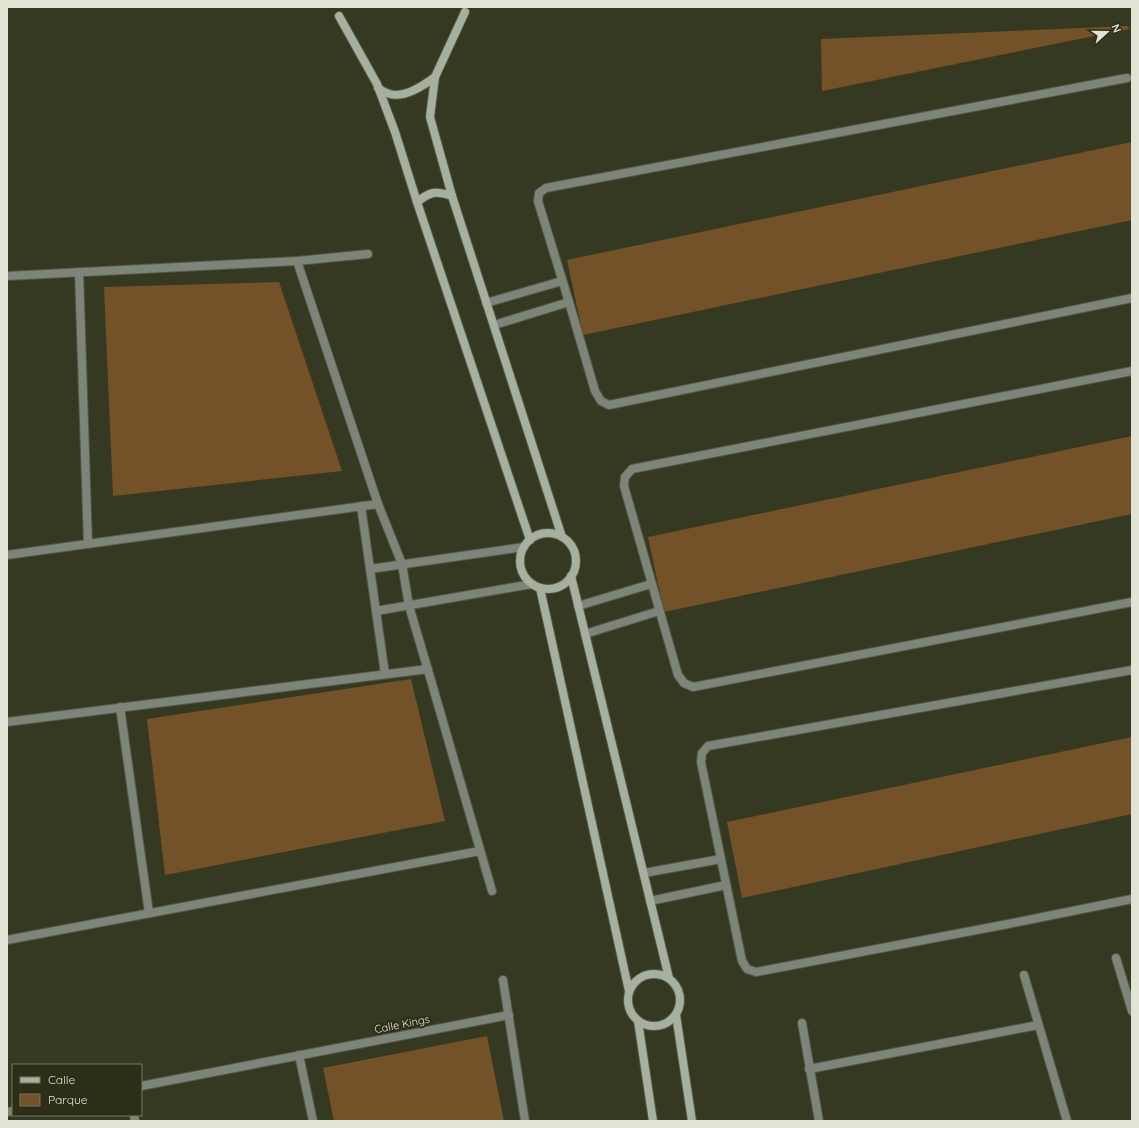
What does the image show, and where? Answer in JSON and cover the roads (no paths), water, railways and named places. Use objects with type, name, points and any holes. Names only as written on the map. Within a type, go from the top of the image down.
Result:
[{"type":"street","points":[[465,12],[435,77],[430,117],[452,196],[562,537]]},
{"type":"street","points":[[339,16],[377,84],[417,202],[527,543]]},
{"type":"street","points":[[378,88],[388,94],[411,92],[435,77]]},
{"type":"street","points":[[1127,78],[546,188],[539,193],[538,201],[562,281],[570,302],[595,391],[601,401],[609,405],[1132,298]]},
{"type":"street","points":[[417,202],[433,192],[442,192],[452,196]]},
{"type":"street","points":[[7,276],[297,261],[368,254]]},
{"type":"street","points":[[297,261],[378,504],[402,564],[409,606],[492,891]]},
{"type":"street","points":[[79,272],[88,544]]},
{"type":"street","points":[[486,303],[562,281]]},
{"type":"street","points":[[494,325],[570,302]]},
{"type":"street","points":[[1132,371],[632,468],[625,477],[624,486],[678,675],[684,683],[693,687],[1132,602]]},
{"type":"street","points":[[7,556],[378,504]]},
{"type":"street","points":[[361,506],[385,674]]},
{"type":"street","points":[[545,533],[562,537],[569,543],[576,559],[575,568],[571,576],[565,583],[548,589],[540,588],[532,584],[526,578],[520,562],[521,554],[527,543],[537,535],[545,533]]},
{"type":"street","points":[[370,568],[527,543]]},
{"type":"street","points":[[540,588],[628,991],[628,1008],[638,1022],[654,1026],[662,1025],[670,1021],[676,1015],[679,1008],[680,996],[675,984],[670,978],[650,901],[571,576]]},
{"type":"street","points":[[376,611],[532,584]]},
{"type":"street","points":[[578,606],[651,584]]},
{"type":"street","points":[[585,634],[659,611]]},
{"type":"street","points":[[7,722],[428,669]]},
{"type":"street","points":[[1132,670],[708,746],[702,753],[701,762],[742,961],[748,969],[756,972],[1132,899]]},
{"type":"street","points":[[120,708],[149,913]]},
{"type":"street","points":[[7,940],[480,851]]},
{"type":"street","points":[[644,873],[721,858]]},
{"type":"street","points":[[650,901],[726,885]]},
{"type":"street","points":[[1116,958],[1132,1011]]},
{"type":"street","points":[[628,991],[632,984],[645,974],[658,974],[670,978]]},
{"type":"street","points":[[1024,975],[1067,1121]]},
{"type":"street","points":[[504,980],[525,1121]]},
{"type":"street","name":"Calle Kings","points":[[142,1086],[509,1015]]},
{"type":"street","points":[[676,1015],[692,1121]]},
{"type":"street","points":[[638,1022],[653,1121]]},
{"type":"street","points":[[802,1024],[819,1121]]},
{"type":"street","points":[[809,1069],[1038,1025]]},
{"type":"street","points":[[299,1056],[313,1121]]}]
